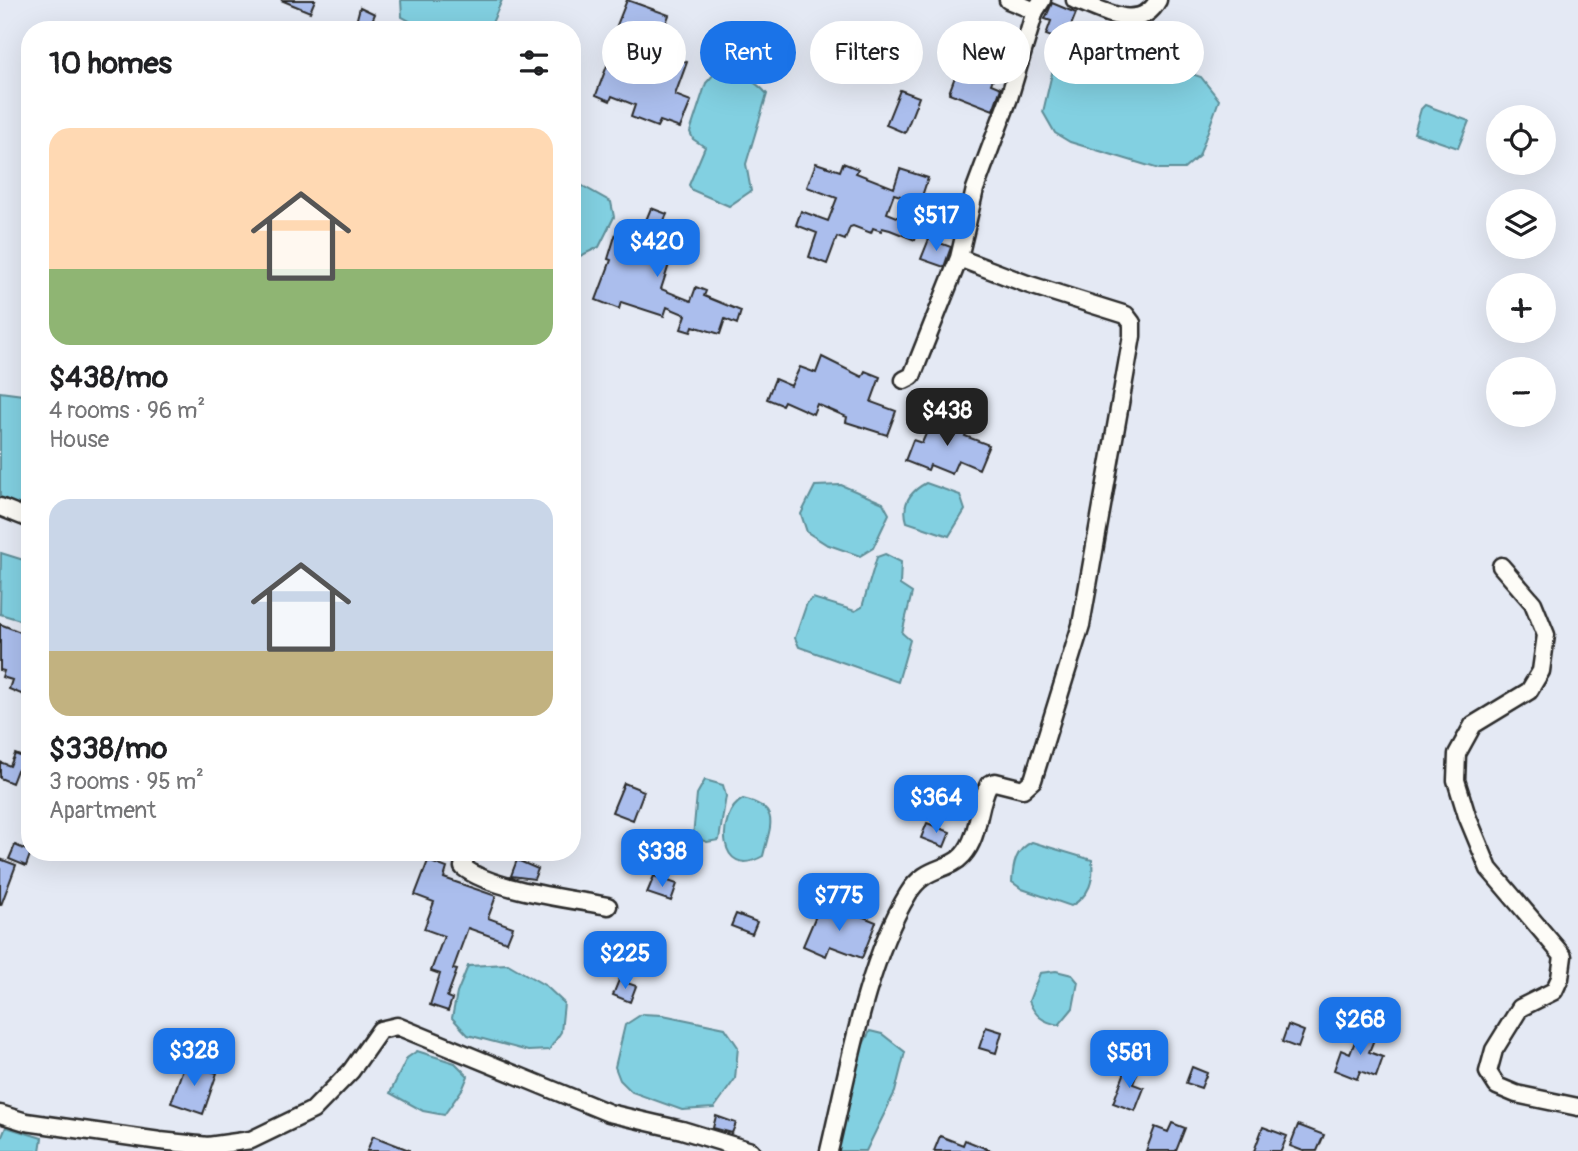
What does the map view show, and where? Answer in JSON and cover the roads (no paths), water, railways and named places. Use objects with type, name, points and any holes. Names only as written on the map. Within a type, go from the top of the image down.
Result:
[{"type":"street","points":[[904,380],[912,376],[959,258],[975,189],[1009,98],[1038,5],[1008,0]]},
{"type":"street","points":[[1075,0],[1122,17],[1141,18],[1152,12],[1158,0]]},
{"type":"street","points":[[829,1151],[870,989],[883,947],[908,894],[925,874],[964,855],[972,840],[989,785],[995,782],[1023,789],[1034,780],[1081,625],[1132,336],[1132,323],[1126,315],[1027,284],[959,258]]},
{"type":"street","points":[[0,507],[21,515]]},
{"type":"street","points":[[1501,566],[1533,603],[1546,635],[1541,671],[1529,691],[1473,725],[1457,754],[1456,780],[1467,816],[1489,869],[1563,956],[1560,978],[1554,991],[1520,1008],[1494,1051],[1488,1072],[1497,1086],[1516,1094],[1578,1107]]},
{"type":"street","points":[[464,861],[463,867],[471,874],[512,887],[608,906]]},
{"type":"street","points":[[0,1114],[26,1122],[208,1146],[251,1140],[313,1110],[351,1071],[380,1030],[397,1026],[609,1113],[682,1130],[751,1151]]},
{"type":"water","points":[[401,0],[502,0],[493,21],[409,21],[402,17]]},
{"type":"water","points":[[1204,81],[1219,100],[1199,156],[1184,169],[1159,169],[1070,142],[1055,133],[1043,112],[1050,84],[1204,84]]},
{"type":"water","points":[[706,84],[756,84],[767,94],[746,164],[751,191],[729,206],[692,190],[689,185],[705,147],[693,139],[690,132]]},
{"type":"water","points":[[1425,105],[1469,121],[1458,148],[1414,133],[1421,109]]},
{"type":"water","points":[[581,185],[611,202],[614,217],[599,247],[581,256]]},
{"type":"water","points":[[0,392],[21,395],[21,507],[0,497]]},
{"type":"water","points":[[926,483],[960,495],[965,510],[949,536],[907,522],[906,503],[916,490]]},
{"type":"water","points":[[841,485],[883,503],[889,514],[873,548],[860,556],[826,544],[807,532],[801,514],[815,486]]},
{"type":"water","points":[[1,553],[21,559],[21,620],[0,614]]},
{"type":"water","points":[[885,554],[901,562],[900,585],[912,593],[902,633],[910,640],[898,682],[799,647],[795,638],[807,603],[813,598],[855,611],[862,607],[877,557]]},
{"type":"water","points":[[705,780],[723,785],[726,796],[719,840],[707,842],[693,837],[697,794]]},
{"type":"water","points":[[743,799],[764,807],[770,820],[763,856],[748,862],[737,860],[726,843],[728,818],[734,807]]},
{"type":"water","points":[[1032,842],[1092,860],[1089,887],[1083,897],[1071,906],[1022,889],[1012,882],[1018,854]]},
{"type":"water","points":[[508,964],[546,986],[564,1003],[561,1032],[549,1050],[528,1051],[468,1035],[452,1018],[457,993],[468,966]]},
{"type":"water","points":[[1056,971],[1072,975],[1078,982],[1073,1008],[1059,1025],[1040,1018],[1029,1001],[1040,973]]},
{"type":"water","points":[[642,1014],[663,1015],[725,1028],[738,1047],[735,1079],[714,1108],[682,1110],[632,1092],[620,1080],[615,1067],[625,1025]]},
{"type":"water","points":[[870,1031],[882,1034],[905,1052],[895,1092],[866,1151],[836,1151],[858,1054]]},
{"type":"water","points":[[417,1051],[455,1063],[468,1076],[444,1115],[423,1111],[390,1093],[407,1058]]},
{"type":"water","points":[[6,1127],[42,1138],[40,1151],[0,1151],[0,1141]]}]
